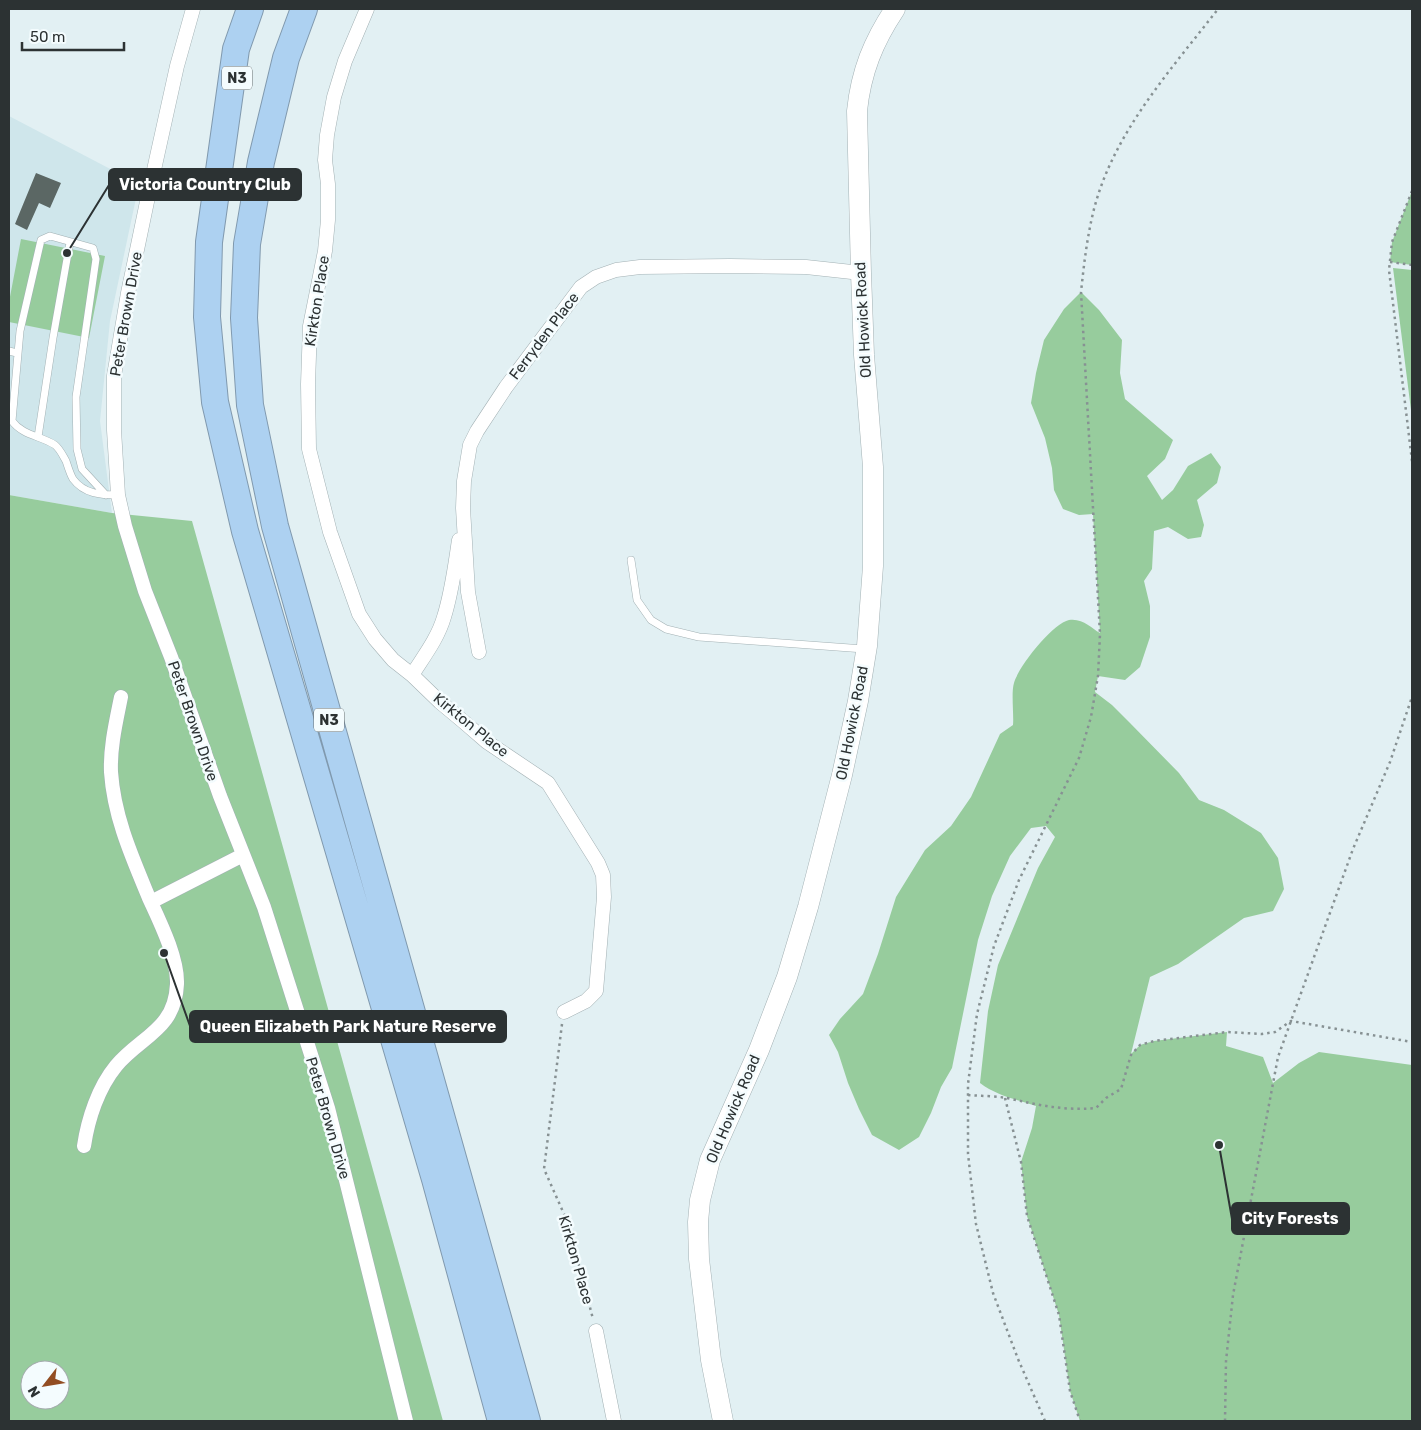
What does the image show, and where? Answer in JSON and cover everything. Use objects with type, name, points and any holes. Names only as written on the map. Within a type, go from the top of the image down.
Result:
[{"type":"highway","points":[[221,149],[236,49],[250,9]]},
{"type":"highway","name":"N3","points":[[261,9],[242,56],[221,149],[209,242],[207,317],[215,402],[245,531],[435,1179],[501,1421]]},
{"type":"highway","name":"N3","points":[[304,9],[286,58],[261,162],[247,244],[244,318],[250,405],[275,526],[526,1421]]},
{"type":"main road","name":"Old Howick Road","points":[[722,1421],[711,1360],[699,1259],[698,1222],[700,1200],[710,1160],[762,1042],[787,977],[808,907],[842,774],[855,720],[866,649],[873,566],[873,467],[864,355],[857,111],[860,86],[870,54],[887,20],[895,9]]},
{"type":"street","name":"Peter Brown Drive","points":[[193,9],[177,66],[150,188],[128,293],[114,376],[112,495],[220,796],[264,908],[328,1108],[406,1421]]},
{"type":"street","name":"Kirkton Place","points":[[366,9],[334,97],[326,135],[325,160],[328,184],[328,220],[325,251],[310,326],[308,384],[310,449],[330,532],[359,614],[375,639],[393,660],[488,742],[548,783],[604,875],[604,897],[596,991],[586,1001],[564,1012]]},
{"type":"street","name":"Ferryden Place","points":[[412,675],[436,637],[444,618],[455,569],[463,508],[464,482],[470,445],[506,386],[581,287],[596,277],[616,270],[640,267],[806,267],[861,274]]},
{"type":"street","name":"Ferryden Place","points":[[463,508],[468,592],[479,652]]},
{"type":"street","points":[[84,1146],[93,1111],[104,1086],[116,1066],[156,1032],[168,1016],[174,1004],[177,981],[173,961],[124,835],[115,805],[111,771],[113,739],[120,697]]},
{"type":"street","points":[[151,902],[243,855]]},
{"type":"street","points":[[596,1331],[614,1421]]},
{"type":"lane","points":[[50,236],[93,248],[95,253],[96,259],[76,398],[77,449],[82,470],[112,495],[85,491],[73,478],[63,455],[56,446],[22,431],[12,421],[17,353],[41,240],[50,236]]},
{"type":"lane","points":[[38,437],[70,242]]},
{"type":"lane","points":[[9,351],[17,353]]},
{"type":"lane","points":[[630,560],[637,600],[651,620],[666,629],[698,637],[866,649]]},
{"type":"path","points":[[1045,1421],[1018,1359],[993,1293],[976,1224],[968,1154],[968,1095],[977,1014],[994,946],[1019,880],[1079,758],[1091,718],[1098,676],[1100,634],[1081,292],[1085,250],[1094,208],[1108,168],[1128,130],[1152,95],[1218,9]]},
{"type":"path","points":[[1412,192],[1392,242],[1389,270],[1412,461]]},
{"type":"path","points":[[1390,262],[1412,265]]},
{"type":"path","points":[[1225,1421],[1226,1361],[1232,1295],[1278,1057],[1333,902],[1390,762],[1412,697]]},
{"type":"path","name":"Kirkton Place","points":[[564,1012],[544,1170],[568,1223],[596,1331]]},
{"type":"path","points":[[968,1095],[1006,1098],[1045,1106],[1082,1109],[1096,1108],[1106,1098],[1121,1089],[1131,1055],[1140,1045],[1227,1032],[1275,1032],[1291,1021],[1412,1042]]},
{"type":"path","points":[[1006,1098],[1021,1162],[1027,1216],[1059,1315],[1070,1391],[1080,1421]]},
{"type":"shaded area","points":[[9,116],[139,184],[110,321],[100,421],[112,513],[9,495]]},
{"type":"green space","points":[[1412,191],[1412,265],[1390,262],[1392,242]]},
{"type":"green space","points":[[21,239],[105,256],[89,338],[9,322],[9,302]]},
{"type":"green space","points":[[1393,268],[1412,270],[1412,418]]},
{"type":"green space","points":[[1081,292],[1099,310],[1122,340],[1120,373],[1125,399],[1173,440],[1165,459],[1147,476],[1162,500],[1173,490],[1188,466],[1211,453],[1221,467],[1217,483],[1197,500],[1204,525],[1201,537],[1188,539],[1168,527],[1154,531],[1152,569],[1144,581],[1150,606],[1150,637],[1140,667],[1125,680],[1098,676],[1095,692],[1112,705],[1179,773],[1199,800],[1224,810],[1261,833],[1278,858],[1284,889],[1273,911],[1244,918],[1178,964],[1150,977],[1131,1054],[1140,1045],[1154,1041],[1227,1032],[1226,1046],[1263,1057],[1273,1083],[1299,1063],[1319,1052],[1412,1065],[1412,1421],[1080,1421],[1070,1391],[1059,1315],[1027,1216],[1021,1162],[1032,1128],[1036,1106],[1000,1094],[980,1083],[988,1011],[998,965],[1038,868],[1055,837],[1046,826],[1031,828],[1010,856],[992,896],[978,940],[952,1068],[941,1087],[919,1137],[899,1150],[872,1135],[859,1109],[838,1052],[829,1035],[840,1019],[863,994],[896,897],[925,850],[951,826],[971,797],[1000,734],[1013,725],[1013,687],[1022,667],[1046,637],[1062,623],[1069,620],[1078,620],[1100,633],[1093,514],[1079,515],[1063,509],[1054,490],[1052,468],[1045,438],[1031,403],[1044,340],[1064,309]]},
{"type":"green space","points":[[9,495],[112,513],[192,521],[443,1421],[9,1421]]},
{"type":"building","points":[[36,173],[61,183],[50,208],[39,203],[27,230],[15,224]]},
{"type":"place","name":"Victoria Country Club","points":[[67,253]]},
{"type":"place","name":"Queen Elizabeth Park Nature Reserve","points":[[164,953]]},
{"type":"place","name":"City Forests","points":[[1219,1145]]}]
